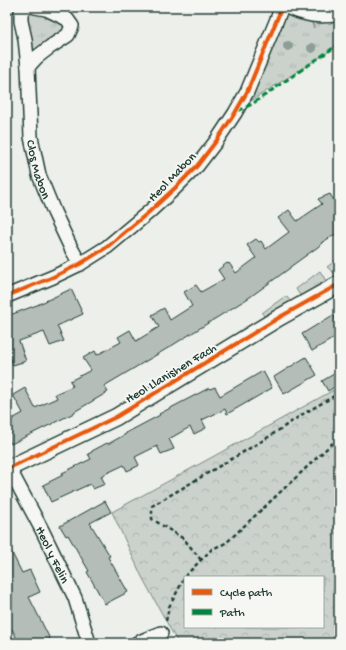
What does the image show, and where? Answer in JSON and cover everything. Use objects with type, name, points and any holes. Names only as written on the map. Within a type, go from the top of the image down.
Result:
[{"type":"street","name":"Clos Mabon","points":[[27,7],[21,11],[21,21],[25,39],[28,67],[31,137],[39,175],[54,212],[80,264]]},
{"type":"street","points":[[28,67],[37,57],[68,35],[72,26],[67,19],[46,9],[35,7]]},
{"type":"street","name":"Heol Mabon","points":[[7,296],[80,264],[106,247],[176,188],[197,166],[217,140],[247,92],[282,7]]},
{"type":"street","points":[[286,7],[303,14],[316,16],[339,14]]},
{"type":"street","name":"Heol Llanishen Fach","points":[[8,469],[116,416],[280,317],[339,284]]},
{"type":"street","name":"Heol y Felin","points":[[8,469],[42,530],[75,598],[89,643]]},
{"type":"street","points":[[137,643],[161,633]]},
{"type":"path","points":[[200,560],[184,539],[152,519],[152,506],[267,438],[336,394]]},
{"type":"path","points":[[185,576],[212,549],[226,543],[339,437]]},
{"type":"path","points":[[161,633],[169,607],[184,579]]},
{"type":"green space","points":[[27,7],[72,26],[28,67]]},
{"type":"green space","points":[[283,7],[308,14],[314,28],[310,17],[339,13],[339,44],[235,111]]},
{"type":"green space","points":[[339,258],[339,275],[336,276],[327,267]]},
{"type":"green space","points":[[320,271],[326,281],[301,297],[296,289]]},
{"type":"green space","points":[[284,297],[287,297],[291,302],[269,316],[264,316],[262,313]]},
{"type":"green space","points":[[339,387],[339,643],[178,643],[142,577],[112,512]]},
{"type":"building","points":[[330,194],[339,209],[339,232],[321,243],[322,244],[250,297],[104,386],[108,392],[74,413],[11,444],[7,437],[7,422],[23,413],[13,395],[25,388],[35,408],[57,398],[55,394],[73,386],[70,381],[91,370],[83,358],[95,351],[97,355],[121,342],[118,337],[130,330],[136,341],[159,327],[152,315],[164,308],[170,320],[192,306],[184,292],[196,285],[201,292],[224,279],[218,270],[227,263],[229,263],[236,273],[256,258],[247,245],[256,239],[259,242],[261,241],[266,249],[289,232],[278,218],[289,210],[297,221],[322,204],[318,199]]},
{"type":"building","points":[[71,289],[83,314],[57,326],[64,341],[50,346],[44,332],[19,341],[26,361],[13,365],[7,350],[7,316],[37,305]]},
{"type":"building","points":[[333,315],[339,325],[339,335],[312,351],[302,334]]},
{"type":"building","points":[[306,357],[317,375],[284,394],[274,377]]},
{"type":"building","points":[[263,371],[272,388],[227,414],[225,409],[202,420],[206,428],[194,434],[190,427],[169,439],[174,449],[161,454],[157,446],[135,457],[139,465],[138,466],[127,471],[124,465],[101,476],[105,484],[93,489],[90,484],[51,502],[43,485],[63,475],[62,473],[91,459],[88,454],[92,451],[107,443],[108,444],[160,415],[159,414],[209,388],[215,387],[220,396]]},
{"type":"building","points":[[339,371],[339,384],[328,391],[322,381]]},
{"type":"building","points":[[105,501],[111,512],[90,523],[110,556],[108,557],[128,592],[105,604],[87,572],[89,571],[68,535],[66,536],[60,526]]},
{"type":"building","points":[[7,543],[22,573],[30,570],[40,592],[29,597],[52,643],[19,643],[12,629],[7,631]]},
{"type":"marked path","points":[[238,111],[252,104],[339,44]]},
{"type":"cycle path","points":[[7,296],[80,264],[107,247],[149,212],[197,166],[217,140],[247,92],[282,7]]},
{"type":"cycle path","points":[[7,469],[116,417],[280,317],[339,284]]}]
